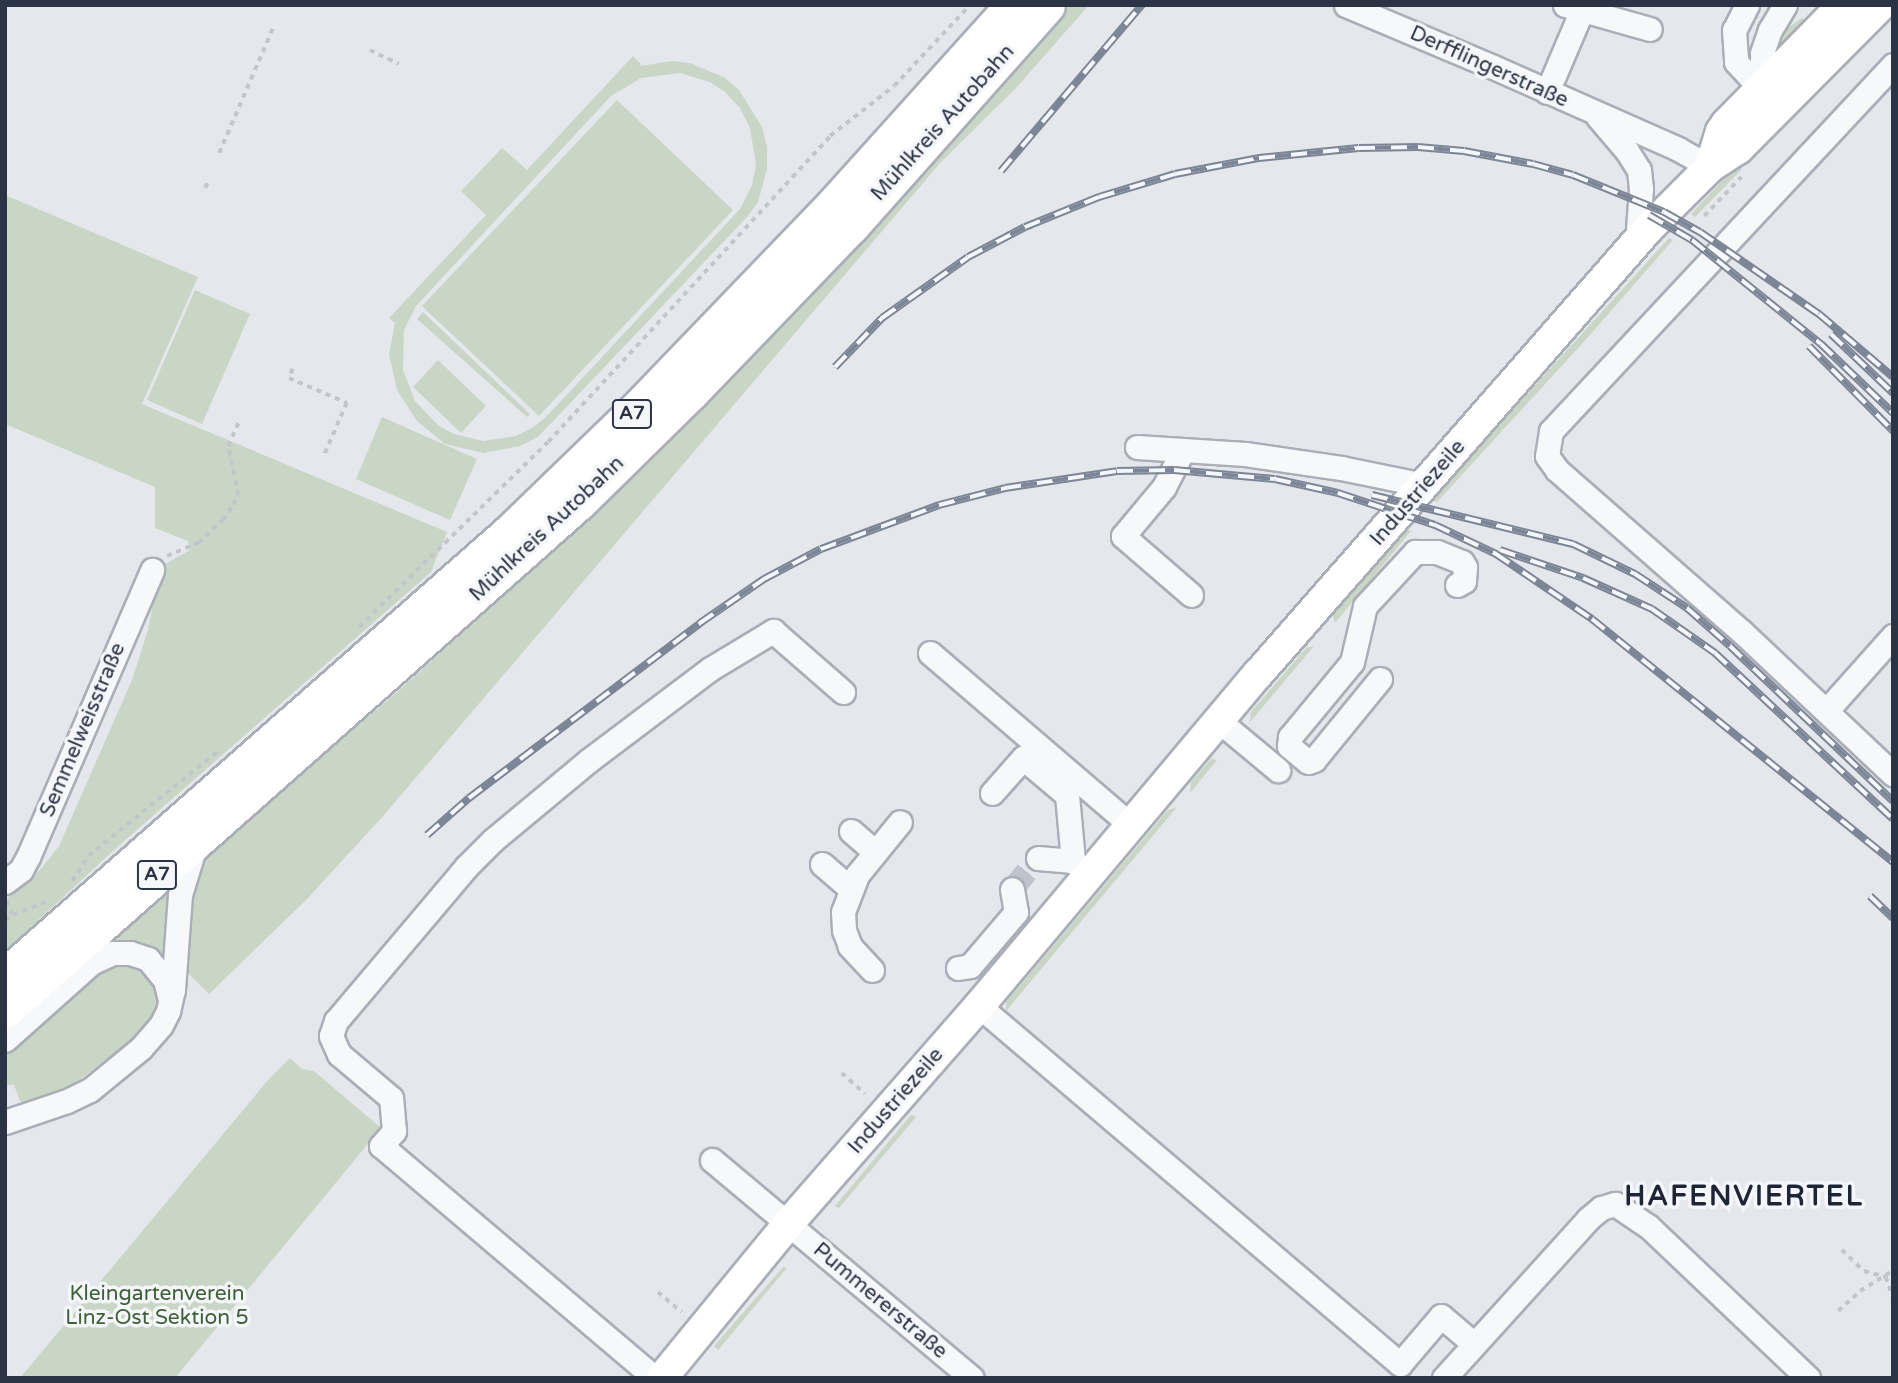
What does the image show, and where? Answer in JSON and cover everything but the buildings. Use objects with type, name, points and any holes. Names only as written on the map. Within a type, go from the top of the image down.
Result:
[{"type":"highway","name":"Mühlkreis Autobahn","points":[[5,976],[510,531],[634,412],[835,204],[1013,5]]},
{"type":"highway","name":"Mühlkreis Autobahn","points":[[5,1010],[591,490],[851,226],[1047,5]]},
{"type":"main road","name":"Industriezeile","points":[[1710,167],[1721,132],[1836,16],[1881,5]]},
{"type":"main road","name":"Industriezeile","points":[[662,1378],[788,1224],[1017,960],[1081,868],[1132,825],[1219,721],[1637,242],[1710,167],[1738,149],[1836,16]]},
{"type":"street","name":"Derfflingerstraße","points":[[1346,5],[1678,149],[1710,167]]},
{"type":"street","points":[[1747,5],[1734,30],[1735,52],[1742,70],[1761,89]]},
{"type":"street","points":[[1761,89],[1762,53],[1770,30],[1785,5]]},
{"type":"street","points":[[1547,92],[1573,8],[1650,29]]},
{"type":"street","points":[[1893,65],[1551,431],[1546,456],[1557,470],[1827,710],[1893,774]]},
{"type":"street","name":"Derfflingerstraße","points":[[1594,112],[1627,151],[1639,170],[1642,188],[1637,242]]},
{"type":"street","points":[[1137,447],[1245,454],[1341,468],[1424,485]]},
{"type":"street","points":[[1183,450],[1173,492],[1123,536],[1191,595]]},
{"type":"street","points":[[1380,679],[1314,760],[1308,762],[1289,747],[1290,737],[1352,662],[1365,606],[1415,552],[1437,552],[1462,562],[1465,566],[1464,581],[1457,585]]},
{"type":"street","name":"Semmelweisstraße","points":[[5,882],[21,870],[28,857],[152,570]]},
{"type":"street","points":[[655,1378],[382,1146],[394,1131],[391,1098],[339,1054],[331,1036],[335,1021],[466,867],[493,840],[588,761],[710,669],[773,631],[843,692]]},
{"type":"street","points":[[1827,710],[1893,636]]},
{"type":"street","points":[[930,653],[1132,825]]},
{"type":"street","points":[[1219,721],[1278,770]]},
{"type":"street","points":[[992,793],[1023,758],[1067,795],[1081,868],[1038,858]]},
{"type":"street","points":[[872,970],[850,946],[844,930],[843,912],[851,889],[875,852],[900,822]]},
{"type":"street","points":[[850,831],[875,852]]},
{"type":"street","points":[[5,1122],[68,1101],[105,1080],[141,1048],[161,1024],[170,1000],[183,878],[197,839]]},
{"type":"street","points":[[822,864],[851,889]]},
{"type":"street","points":[[958,968],[971,966],[990,937],[1016,912],[1012,889]]},
{"type":"street","points":[[990,937],[1017,960]]},
{"type":"street","points":[[5,1040],[91,962],[112,953],[130,953],[148,959],[165,980],[170,1000]]},
{"type":"street","points":[[979,1006],[1400,1364],[1441,1316],[1474,1345]]},
{"type":"street","name":"Pummererstraße","points":[[712,1160],[972,1378]]},
{"type":"street","points":[[1444,1378],[1587,1219],[1601,1208],[1615,1204],[1647,1226],[1808,1378]]},
{"type":"path","points":[[355,631],[548,442],[830,136],[894,86],[970,5]]},
{"type":"path","points":[[219,153],[274,25]]},
{"type":"path","points":[[370,50],[399,64]]},
{"type":"path","points":[[205,188],[209,179]]},
{"type":"path","points":[[293,369],[289,378],[347,404],[324,456]]},
{"type":"path","points":[[152,570],[164,558],[198,543],[223,520],[233,505],[238,495],[228,446],[240,419]]},
{"type":"path","points":[[68,884],[88,856],[227,744]]},
{"type":"path","points":[[5,920],[57,895]]},
{"type":"path","points":[[5,896],[13,915]]},
{"type":"path","points":[[842,1073],[865,1094]]},
{"type":"path","points":[[1842,1250],[1864,1271],[1883,1275]]},
{"type":"path","points":[[1838,1311],[1893,1270]]},
{"type":"path","points":[[1883,1275],[1893,1297]]},
{"type":"path","points":[[658,1292],[682,1312]]},
{"type":"green space","points":[[1069,5],[1089,5],[1017,87],[941,162],[384,815],[306,900],[209,994],[185,970],[188,885],[206,853],[387,701],[569,537],[716,390],[955,134]]},
{"type":"green space","points":[[1802,18],[1807,23],[1775,53],[1789,27]]},
{"type":"green space","points":[[633,56],[640,66],[672,61],[690,63],[725,78],[739,90],[762,127],[767,147],[767,169],[758,202],[748,216],[538,437],[520,446],[483,453],[445,444],[417,421],[397,390],[389,354],[395,323],[389,318],[486,215],[461,191],[502,148],[527,170]],"holes":[[[680,73],[710,82],[725,92],[740,108],[750,128],[756,165],[752,185],[740,209],[545,418],[532,428],[516,436],[483,441],[454,434],[438,425],[415,401],[403,370],[404,330],[416,306],[611,96],[641,78]]]},
{"type":"green space","points":[[617,100],[733,210],[539,416],[422,306]]},
{"type":"green space","points":[[1736,166],[1741,166],[1741,170],[1695,217],[1691,214]]},
{"type":"green space","points":[[5,195],[198,277],[142,404],[447,532],[431,572],[114,850],[5,951],[5,900],[39,871],[59,846],[132,680],[148,630],[160,567],[190,550],[188,541],[155,528],[155,487],[5,424]]},
{"type":"green space","points":[[1669,238],[1673,240],[1589,336],[1437,502],[1431,500]]},
{"type":"green space","points":[[195,290],[250,314],[202,424],[147,400]]},
{"type":"green space","points":[[423,312],[530,414],[527,417],[417,319]]},
{"type":"green space","points":[[438,360],[486,406],[461,433],[413,387]]},
{"type":"green space","points":[[382,417],[477,459],[450,520],[356,479]]},
{"type":"green space","points":[[1407,529],[1411,531],[1335,623],[1333,615]]},
{"type":"green space","points":[[1314,646],[1250,722],[1251,712],[1306,648]]},
{"type":"green space","points":[[1211,759],[1217,760],[1190,793],[1191,782]]},
{"type":"green space","points":[[1177,807],[1006,1011],[1006,1002],[1168,810]]},
{"type":"green space","points":[[176,878],[170,960],[154,951],[104,947]]},
{"type":"green space","points":[[113,959],[143,968],[153,980],[157,995],[156,1008],[149,1021],[134,1039],[79,1080],[70,1091],[29,1106],[20,1101],[14,1085],[5,1085],[5,1048]]},
{"type":"green space","name":"Kleingartenverein Linz-Ost Sektion 5","points":[[290,1058],[302,1069],[314,1071],[381,1128],[175,1378],[20,1378],[268,1080]]},
{"type":"green space","points":[[911,1115],[916,1117],[839,1208],[835,1206]]},
{"type":"green space","points":[[784,1266],[786,1269],[718,1350],[714,1346]]},
{"type":"tunnel","points":[[1012,889],[1038,858]]},
{"type":"railway","points":[[1001,171],[1142,5]]},
{"type":"railway","points":[[835,367],[882,318],[968,257],[1025,227],[1099,197],[1175,174],[1259,158],[1359,148],[1418,147],[1464,151],[1533,164],[1573,175],[1664,212],[1700,232],[1819,314],[1893,377]]},
{"type":"railway","points":[[1649,215],[1692,240],[1821,344],[1893,413]]},
{"type":"railway","points":[[1831,334],[1893,393]]},
{"type":"railway","points":[[1809,346],[1893,431]]},
{"type":"railway","points":[[427,835],[469,798],[700,623],[764,579],[821,549],[939,505],[1005,488],[1117,471],[1174,470],[1275,479],[1338,493],[1435,525],[1496,554],[1592,619],[1893,862]]},
{"type":"railway","points":[[1372,495],[1573,544],[1635,574],[1687,608],[1893,801]]},
{"type":"railway","points":[[1500,550],[1583,578],[1652,609],[1715,653],[1893,819]]},
{"type":"railway","points":[[1870,896],[1893,918]]},
{"type":"district","name":"HAFENVIERTEL","points":[[1744,1196]]}]
